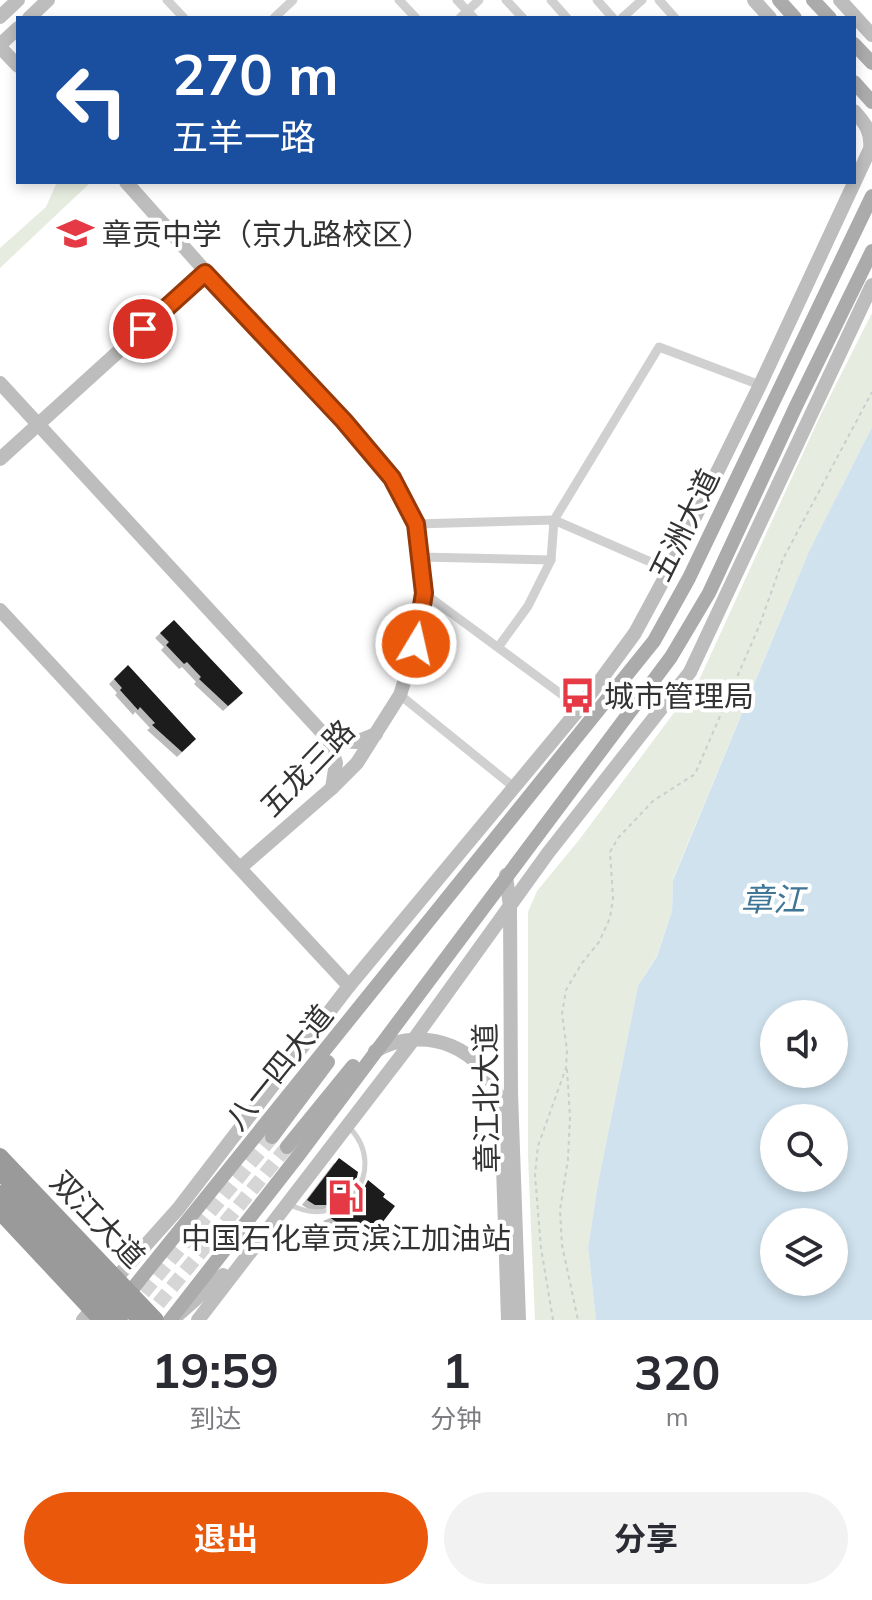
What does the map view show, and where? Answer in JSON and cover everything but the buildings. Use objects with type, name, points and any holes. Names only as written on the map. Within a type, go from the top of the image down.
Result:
[{"type":"highway","name":"双江大道","points":[[0,1156],[156,1320]]},
{"type":"highway","points":[[0,1172],[140,1320]]},
{"type":"highway","points":[[0,1193],[120,1320]]},
{"type":"highway","points":[[0,1212],[95,1317]]},
{"type":"main road","points":[[779,0],[793,16]]},
{"type":"main road","points":[[813,0],[828,16]]},
{"type":"main road","points":[[856,84],[872,102]]},
{"type":"main road","name":"五洲大道","points":[[493,845],[654,641],[689,578],[872,196]]},
{"type":"main road","name":"五洲大道","points":[[506,875],[671,657],[709,593],[872,251]]},
{"type":"main road","points":[[272,1137],[493,845]]},
{"type":"main road","name":"八一四大道","points":[[95,1317],[130,1293],[493,845]]},
{"type":"main road","points":[[171,1320],[298,1156],[506,875]]},
{"type":"main road","points":[[287,1147],[506,875]]},
{"type":"street","points":[[0,17],[18,0]]},
{"type":"street","points":[[31,16],[48,0]]},
{"type":"street","points":[[167,0],[182,16]]},
{"type":"street","points":[[276,16],[293,0]]},
{"type":"street","points":[[399,0],[414,16]]},
{"type":"street","points":[[457,0],[467,16],[479,0]]},
{"type":"street","points":[[506,0],[521,16]]},
{"type":"street","points":[[551,0],[565,16]]},
{"type":"street","points":[[597,0],[611,16]]},
{"type":"street","points":[[624,16],[642,0]]},
{"type":"street","points":[[659,0],[673,16]]},
{"type":"street","points":[[754,0],[768,16]]},
{"type":"street","points":[[840,0],[855,16]]},
{"type":"street","points":[[856,18],[872,35]]},
{"type":"street","points":[[16,30],[0,46],[16,64]]},
{"type":"street","points":[[856,179],[870,149],[869,128]]},
{"type":"street","name":"五龙三路","points":[[128,184],[205,273],[344,421],[392,478],[416,524],[424,593],[416,644],[400,695],[357,763],[240,868]]},
{"type":"street","points":[[95,1317],[116,1278],[178,1209],[349,986],[580,708],[635,633],[760,385],[854,184]]},
{"type":"street","points":[[0,459],[205,273]]},
{"type":"street","points":[[198,1320],[414,1039],[548,853],[690,672],[872,285]]},
{"type":"street","points":[[499,646],[528,606],[551,560],[554,520],[659,347],[760,385]]},
{"type":"street","points":[[0,383],[329,740],[336,763],[332,788]]},
{"type":"street","points":[[416,524],[554,520],[669,570]]},
{"type":"street","points":[[420,557],[551,560]]},
{"type":"street","points":[[424,593],[580,708]]},
{"type":"street","points":[[0,610],[349,986]]},
{"type":"street","points":[[400,695],[515,788]]},
{"type":"street","points":[[329,740],[356,742],[377,734]]},
{"type":"street","name":"章江北大道","points":[[506,875],[510,907],[511,1093],[519,1320]]},
{"type":"street","points":[[374,1052],[395,1042],[414,1039]]},
{"type":"street","name":"章江北大道","points":[[414,1039],[441,1041],[471,1057],[493,1083],[501,1104],[508,1320]]},
{"type":"street","points":[[130,1293],[178,1209]]},
{"type":"street","points":[[171,1320],[247,1254]]},
{"type":"lane","points":[[287,1202],[302,1210],[326,1211],[354,1195],[362,1180],[365,1163],[362,1146],[347,1125]]},
{"type":"path","points":[[578,1320],[561,1233],[560,1210],[568,1159],[570,1117],[562,1014],[566,990],[599,942],[610,918],[613,898],[610,852],[618,838],[653,801],[695,774],[760,624],[783,559],[872,392]]},
{"type":"path","points":[[553,1320],[541,1248],[535,1175],[538,1146],[566,1068]]},
{"type":"shaded area","points":[[56,184],[89,184],[0,268],[0,248],[46,207]]},
{"type":"shaded area","points":[[872,313],[872,427],[809,551],[673,879],[672,911],[657,955],[638,986],[588,1248],[596,1320],[535,1320],[528,1156],[528,912],[537,891],[700,678],[821,414]]},
{"type":"water","name":"章江","points":[[872,427],[872,1320],[596,1320],[588,1248],[598,1183],[638,986],[657,956],[672,911],[673,880],[809,551]]},
{"type":"tunnel","points":[[130,1309],[272,1137]]},
{"type":"tunnel","points":[[145,1320],[287,1147]]},
{"type":"place","name":"章贡中学（京九路校区）","points":[[76,234]]},
{"type":"place","name":"城市管理局","points":[[578,696]]},
{"type":"place","name":"中国石化章贡滨江加油站","points":[[346,1197]]},
{"type":"route","points":[[143,329],[205,273],[344,421],[392,478],[416,524],[424,593],[416,644]]}]
